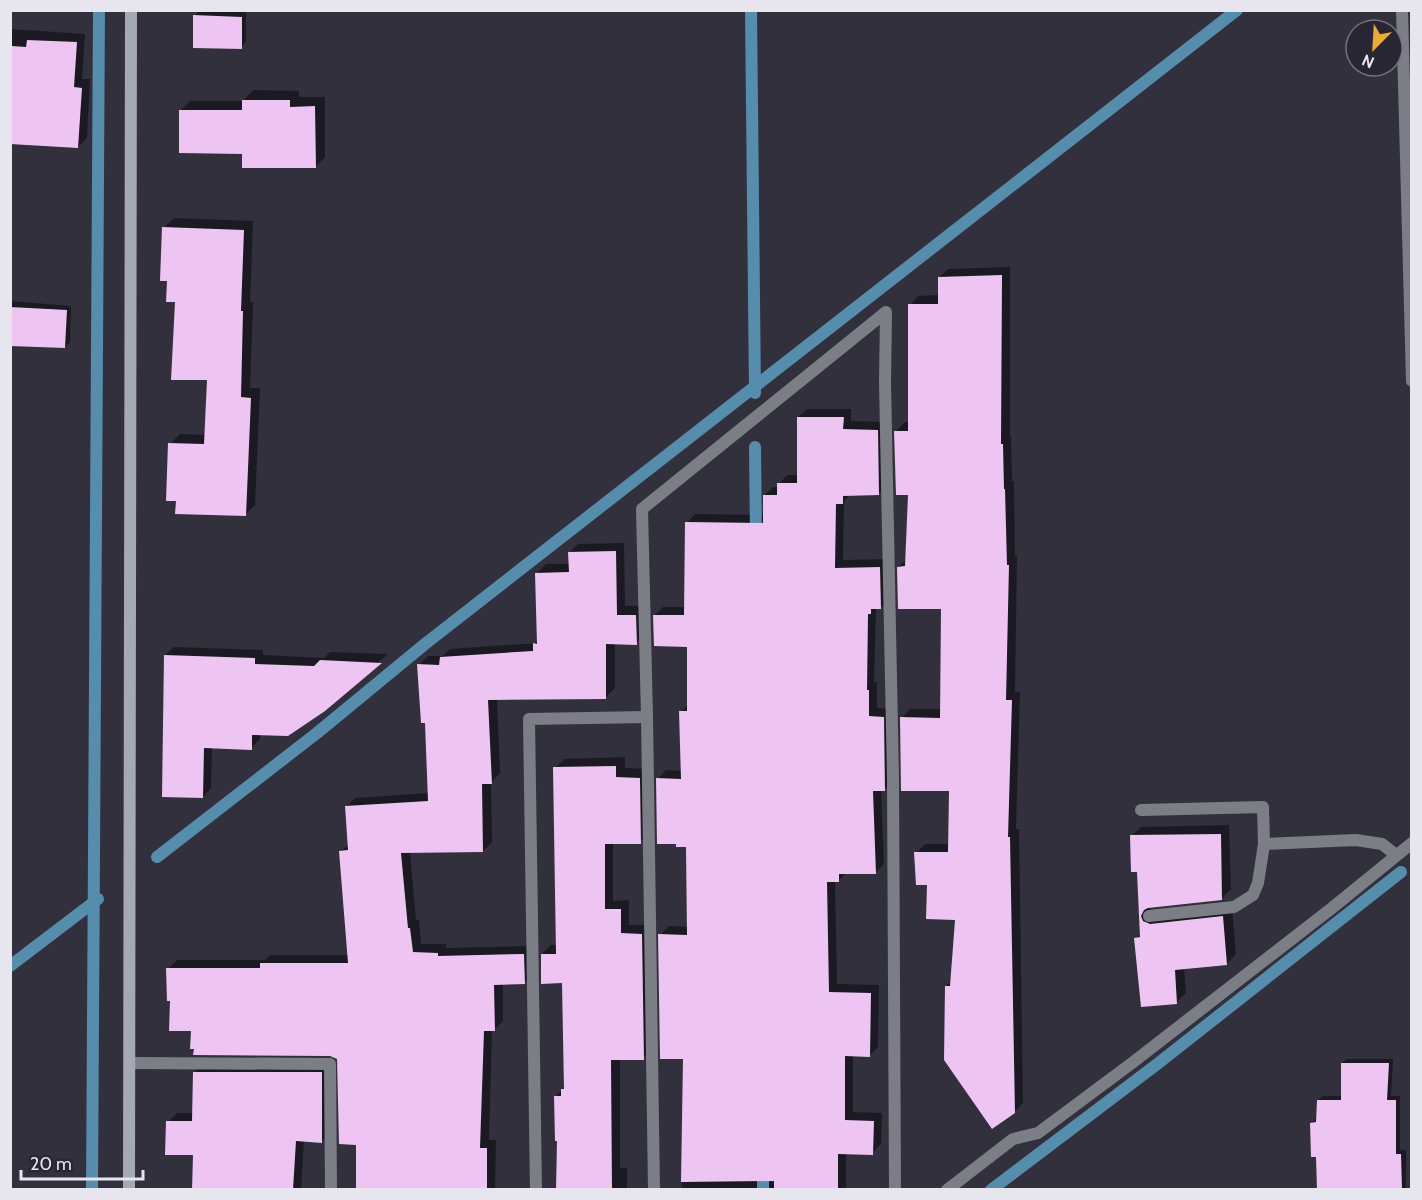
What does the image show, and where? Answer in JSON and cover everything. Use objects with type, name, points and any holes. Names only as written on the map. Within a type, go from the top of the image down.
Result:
[{"type":"street","points":[[129,1190],[132,10]]},
{"type":"street","points":[[1402,10],[1412,381]]},
{"type":"street","points":[[654,1190],[642,509],[886,312],[885,383],[893,766],[896,1190]]},
{"type":"street","points":[[536,1190],[529,719],[647,717]]},
{"type":"street","points":[[1141,810],[1263,807],[1264,843],[1258,883],[1253,895],[1234,907],[1149,916]]},
{"type":"street","points":[[1264,843],[1356,840],[1382,844],[1396,855]]},
{"type":"street","points":[[947,1190],[1013,1139],[1038,1133],[1076,1105],[1332,908],[1412,843]]},
{"type":"street","points":[[130,1063],[330,1064],[331,1190]]},
{"type":"building","points":[[193,15],[242,17],[242,49],[193,48]]},
{"type":"building","points":[[27,40],[77,42],[74,87],[82,88],[78,148],[10,144],[12,46],[26,47]]},
{"type":"building","points":[[242,100],[290,100],[290,107],[315,106],[316,168],[242,168],[242,154],[179,153],[179,110],[242,110]]},
{"type":"building","points":[[162,227],[244,230],[241,397],[251,398],[246,516],[175,514],[176,501],[166,501],[168,443],[204,444],[207,380],[171,380],[175,302],[166,302],[167,281],[160,281]]},
{"type":"building","points":[[1002,275],[1001,444],[1003,444],[1007,565],[1009,565],[1006,700],[1012,700],[1008,837],[1010,837],[1015,1113],[992,1129],[944,1060],[945,986],[950,986],[955,920],[926,919],[927,885],[916,885],[914,852],[948,852],[949,791],[901,791],[900,717],[940,718],[941,609],[898,609],[897,567],[905,566],[908,495],[896,495],[894,431],[908,431],[908,304],[938,304],[938,277]]},
{"type":"building","points":[[10,307],[67,310],[65,348],[10,346]]},
{"type":"building","points":[[797,417],[844,417],[843,429],[878,430],[879,495],[843,496],[843,504],[836,504],[835,568],[880,567],[881,609],[871,609],[871,614],[868,614],[867,690],[869,690],[869,716],[884,717],[885,791],[873,791],[876,874],[839,874],[839,882],[827,882],[829,992],[871,993],[870,1057],[845,1056],[845,1120],[874,1121],[873,1155],[838,1154],[838,1190],[774,1190],[774,1181],[681,1182],[683,1059],[660,1059],[658,934],[687,935],[686,847],[676,847],[676,844],[657,844],[656,778],[681,779],[679,711],[687,711],[687,647],[654,646],[653,615],[684,615],[685,522],[763,523],[763,495],[777,495],[777,483],[797,483]]},
{"type":"building","points":[[616,551],[617,615],[636,615],[637,645],[606,644],[606,699],[488,700],[492,784],[482,784],[483,852],[401,853],[408,928],[410,928],[413,952],[438,953],[438,956],[524,954],[525,984],[494,985],[495,1031],[484,1031],[480,1148],[487,1148],[487,1188],[356,1190],[356,1145],[339,1144],[337,1059],[330,1056],[193,1055],[194,1049],[190,1049],[191,1031],[169,1031],[170,1001],[167,1001],[166,968],[260,968],[260,963],[348,963],[339,851],[348,850],[345,806],[428,801],[425,723],[421,723],[417,664],[439,665],[440,657],[533,651],[533,643],[537,644],[535,573],[569,572],[568,552]]},
{"type":"building","points":[[164,655],[255,658],[255,664],[314,666],[320,660],[382,663],[325,711],[288,736],[252,735],[252,750],[204,748],[203,798],[162,797]]},
{"type":"building","points":[[616,766],[616,777],[640,778],[641,844],[605,844],[605,909],[621,909],[621,933],[642,934],[644,1060],[611,1060],[612,1190],[556,1190],[557,1141],[555,1141],[554,1096],[561,1096],[561,1089],[564,1089],[562,983],[541,984],[541,954],[556,954],[553,767]]},
{"type":"building","points":[[1221,834],[1222,900],[1148,908],[1141,916],[1143,921],[1150,924],[1223,916],[1227,965],[1175,970],[1177,1004],[1141,1007],[1134,938],[1140,937],[1137,872],[1131,872],[1130,835]]},
{"type":"building","points":[[1341,1063],[1389,1063],[1387,1100],[1396,1100],[1396,1154],[1401,1154],[1402,1190],[1317,1190],[1316,1157],[1311,1157],[1310,1123],[1316,1122],[1317,1100],[1341,1100]]},
{"type":"building","points":[[193,1072],[322,1072],[322,1143],[296,1141],[293,1190],[192,1190],[193,1155],[165,1155],[166,1121],[192,1121]]},
{"type":"waterway","points":[[92,1190],[99,10]]},
{"type":"waterway","points":[[751,10],[755,393]]},
{"type":"waterway","points":[[157,857],[317,733],[425,644],[1237,10]]},
{"type":"waterway","points":[[755,447],[756,537]]},
{"type":"waterway","points":[[991,1190],[1156,1065],[1401,872]]},
{"type":"waterway","points":[[10,966],[98,899]]},
{"type":"waterway","points":[[763,1167],[763,1190]]}]
